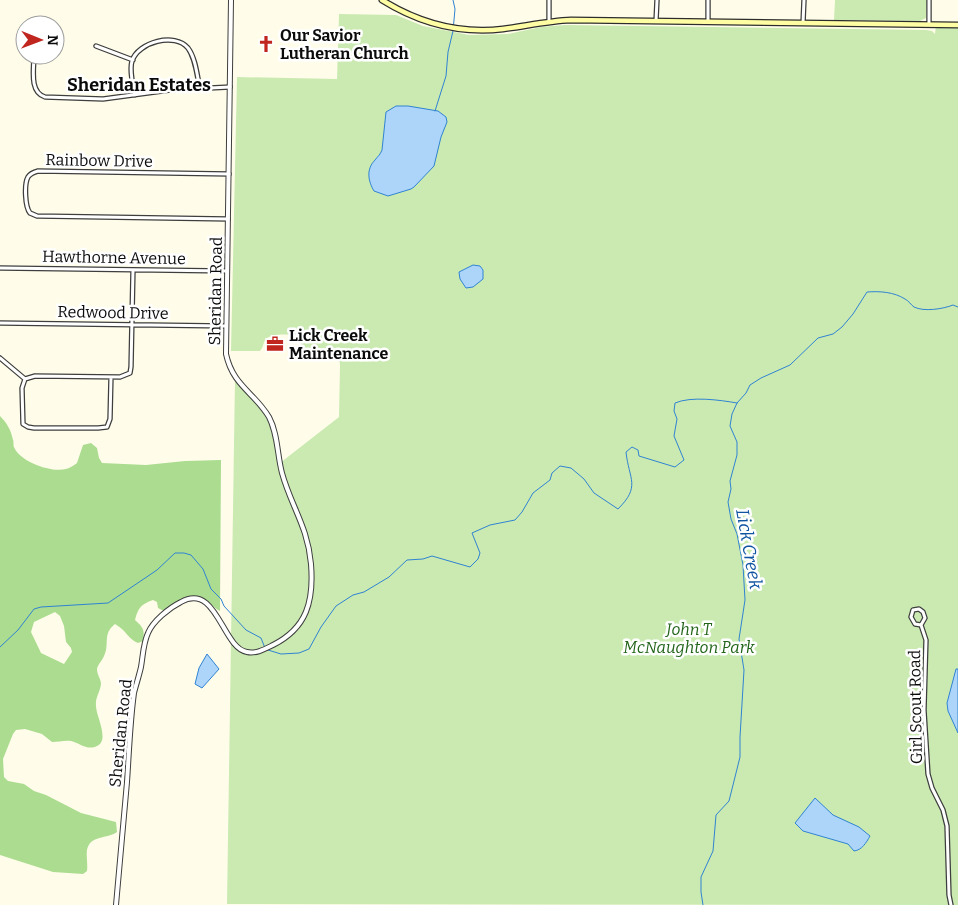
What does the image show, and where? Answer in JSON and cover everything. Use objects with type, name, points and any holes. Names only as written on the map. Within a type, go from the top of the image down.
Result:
[{"type":"main road","points":[[382,0],[410,15],[452,28],[493,30],[549,21],[656,20],[958,25]]},
{"type":"street","name":"Sheridan Road","points":[[116,905],[134,700],[148,632],[171,609],[183,601],[194,599],[206,604],[215,612],[238,648],[249,653],[264,650],[292,633],[298,626],[306,613],[311,586],[310,552],[304,528],[281,472],[272,425],[261,406],[240,385],[230,368],[226,354],[231,0]]},
{"type":"street","points":[[549,0],[549,21]]},
{"type":"street","points":[[656,0],[656,20]]},
{"type":"street","points":[[708,0],[708,21]]},
{"type":"street","points":[[803,23],[804,0]]},
{"type":"street","points":[[929,0],[929,25]]},
{"type":"street","points":[[135,95],[131,73],[132,60],[140,50],[148,45],[170,40],[180,42],[191,52],[200,89]]},
{"type":"street","points":[[96,46],[132,60]]},
{"type":"street","points":[[34,65],[34,85],[36,92],[41,96],[99,99],[170,90],[230,87]]},
{"type":"street","name":"Rainbow Drive","points":[[228,220],[46,217],[30,214],[26,205],[27,178],[32,173],[38,172],[229,174]]},
{"type":"street","name":"Hawthorne Avenue","points":[[0,268],[227,271]]},
{"type":"street","points":[[25,379],[35,376],[123,377],[129,375],[131,368],[133,270]]},
{"type":"street","name":"Redwood Drive","points":[[0,323],[226,326]]},
{"type":"street","points":[[0,358],[25,379]]},
{"type":"street","points":[[25,379],[22,388],[23,424],[34,428],[98,428],[107,427],[110,422],[111,377]]},
{"type":"street","name":"Girl Scout Road","points":[[921,625],[915,624],[911,617],[913,610],[920,610],[925,618],[921,625],[926,640],[924,710],[928,774],[945,817],[951,905]]},
{"type":"green space","points":[[835,0],[927,0],[926,18],[920,21],[834,20]]},
{"type":"green space","name":"John T McNaughton Park","points":[[339,14],[396,15],[423,26],[469,35],[508,34],[541,27],[565,25],[926,30],[932,31],[935,34],[936,25],[958,25],[958,905],[227,904],[235,378],[268,416],[280,463],[339,417],[340,365],[339,357],[335,354],[303,352],[300,338],[293,335],[282,334],[272,336],[265,340],[260,351],[231,351],[237,77],[337,79]]},
{"type":"green space","points":[[0,416],[10,430],[17,452],[29,462],[45,468],[60,470],[70,467],[77,463],[83,445],[91,443],[97,448],[102,463],[146,465],[221,460],[220,611],[207,601],[195,597],[185,599],[164,611],[158,608],[157,602],[153,600],[139,609],[135,620],[143,629],[144,634],[143,641],[138,643],[115,624],[107,635],[106,652],[97,671],[101,684],[96,706],[102,733],[101,743],[90,748],[71,741],[52,742],[42,734],[25,729],[16,730],[3,759],[4,777],[8,781],[24,784],[34,791],[81,813],[116,822],[117,832],[95,840],[89,845],[87,850],[87,871],[83,874],[53,872],[0,855]],"holes":[[[55,612],[60,616],[64,626],[66,642],[72,652],[64,664],[41,653],[31,632],[34,622]]]},
{"type":"water","points":[[396,106],[438,111],[446,117],[447,122],[441,137],[434,166],[411,189],[388,196],[374,191],[369,179],[369,171],[382,150],[386,112]]},
{"type":"water","points":[[473,265],[480,266],[483,270],[483,279],[473,287],[466,288],[460,279],[459,272]]},
{"type":"water","points":[[207,654],[219,669],[202,688],[195,684],[199,668]]},
{"type":"water","points":[[956,669],[958,669],[958,733],[948,711],[947,703]]},
{"type":"water","points":[[815,798],[833,815],[859,827],[870,836],[864,846],[854,851],[848,844],[803,831],[795,823]]},
{"type":"waterway","points":[[435,111],[446,76],[448,52],[453,31],[455,9],[453,0]]},
{"type":"waterway","name":"Lick Creek","points":[[703,905],[701,877],[713,851],[716,815],[729,801],[740,757],[744,670],[739,639],[745,600],[743,565],[728,502],[731,489],[730,481],[737,455],[737,442],[730,426],[732,414],[737,403],[750,385],[790,365],[818,338],[833,334],[842,327],[867,292],[892,293],[918,309],[939,309],[953,305],[958,307]]},
{"type":"waterway","points":[[268,650],[281,654],[299,653],[309,649],[321,627],[336,606],[389,577],[407,560],[423,559],[432,556],[470,567],[478,559],[480,553],[472,533],[490,525],[515,520],[533,493],[550,480],[552,473],[560,466],[571,468],[584,479],[594,493],[618,509],[625,501],[631,488],[632,482],[626,452],[632,447],[638,450],[639,456],[675,467],[684,460],[674,436],[677,419],[674,411],[675,403],[697,399],[737,403]]},
{"type":"waterway","points":[[0,647],[18,630],[34,609],[108,603],[157,570],[175,553],[184,553],[191,555],[203,569],[211,589],[221,599],[224,606],[246,630],[261,638],[265,648]]},
{"type":"place","name":"Our Savior Lutheran Church","points":[[266,44]]},
{"type":"place","name":"Lick Creek Maintenance","points":[[275,344]]},
{"type":"district","name":"Sheridan Estates","points":[[139,85]]}]
